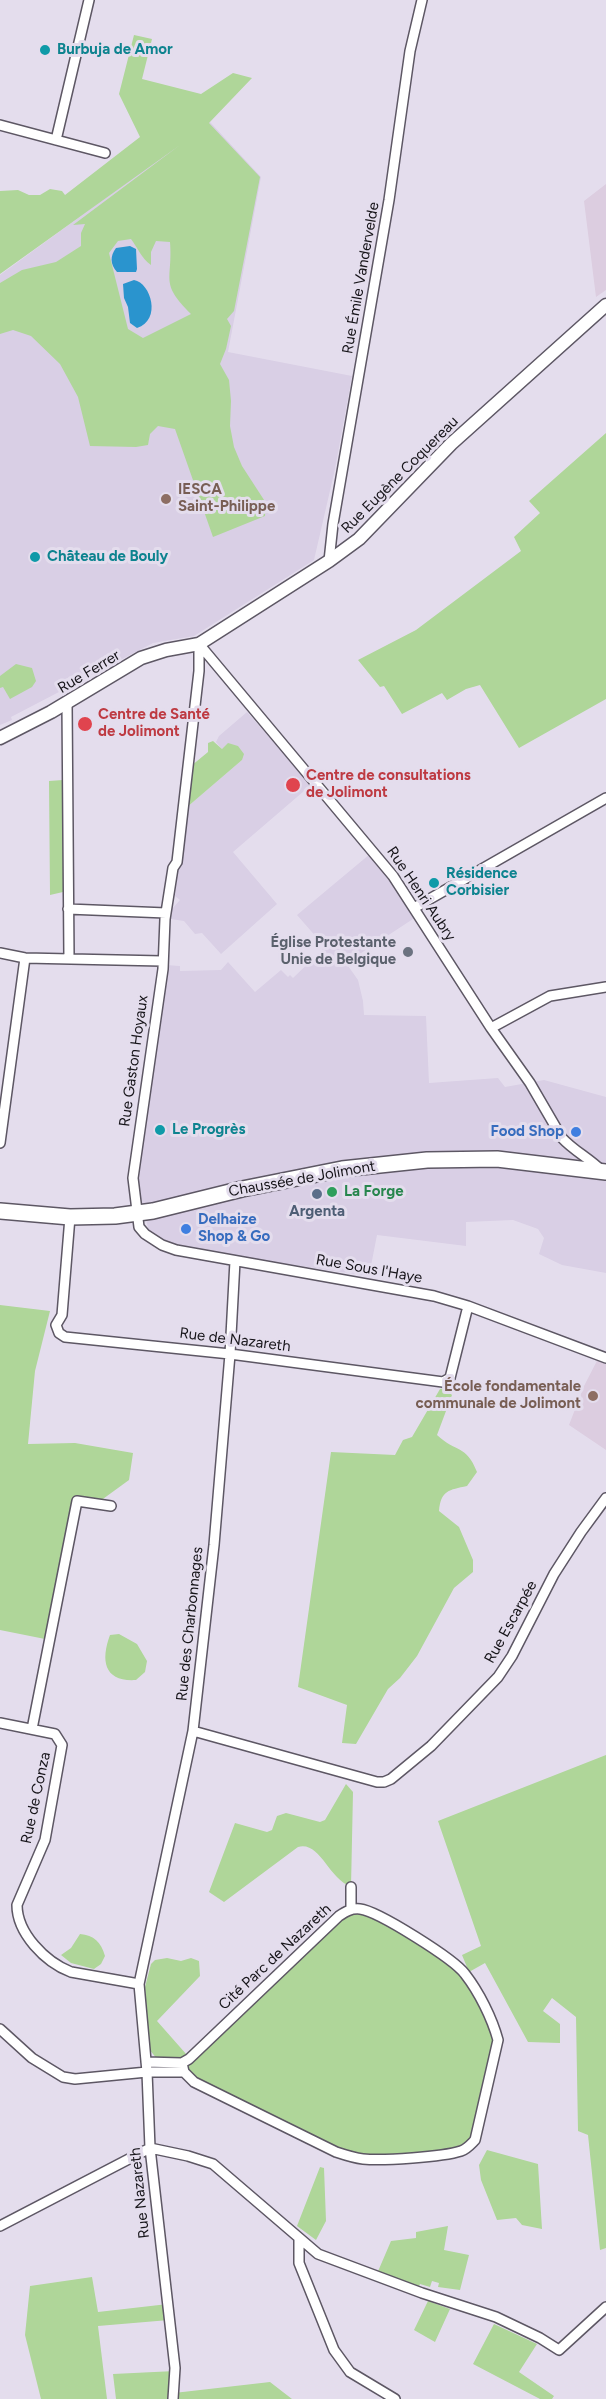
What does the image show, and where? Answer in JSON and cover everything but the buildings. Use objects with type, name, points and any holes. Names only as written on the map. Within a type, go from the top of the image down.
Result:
[{"type":"main road","name":"Chaussée de Jolimont","points":[[0,1211],[100,1218],[136,1213],[342,1170],[417,1161],[496,1159],[604,1171]]},
{"type":"street","points":[[56,140],[89,0]]},
{"type":"street","name":"Rue Émile Vandervelde","points":[[328,561],[396,159],[410,51],[423,0]]},
{"type":"street","points":[[0,125],[105,153]]},
{"type":"street","name":"Rue Eugène Coquereau","points":[[198,644],[359,539],[450,444],[606,305]]},
{"type":"street","name":"Rue Ferrer","points":[[0,738],[67,703],[141,658],[165,650],[198,644]]},
{"type":"street","name":"Rue Henri Aubry","points":[[198,644],[393,876],[491,1028],[530,1083],[562,1138],[604,1171]]},
{"type":"street","name":"Rue Gaston Hoyaux","points":[[136,1213],[133,1178],[163,969],[166,913],[173,867],[177,862],[199,671],[198,644]]},
{"type":"street","points":[[67,703],[69,959]]},
{"type":"street","points":[[414,908],[606,798]]},
{"type":"street","points":[[68,909],[166,913]]},
{"type":"street","points":[[0,953],[25,958],[162,961]]},
{"type":"street","points":[[0,1143],[25,958]]},
{"type":"street","points":[[491,1028],[550,996],[606,987]]},
{"type":"street","name":"Rue Sous l'Haye","points":[[136,1213],[139,1227],[145,1234],[162,1245],[176,1250],[427,1294],[468,1306],[606,1358]]},
{"type":"street","name":"Rue de Nazareth","points":[[70,1217],[62,1315],[56,1325],[59,1333],[64,1337],[230,1354],[447,1382],[450,1378],[468,1306]]},
{"type":"street","name":"Rue des Charbonnages","points":[[139,1984],[193,1731],[214,1545],[230,1354],[235,1261]]},
{"type":"street","name":"Rue Escarpée","points":[[193,1731],[377,1782],[391,1779],[428,1748],[502,1671],[554,1574],[580,1532],[606,1498]]},
{"type":"street","points":[[66,1499],[111,1506]]},
{"type":"street","points":[[32,1729],[77,1501]]},
{"type":"street","name":"Rue de Conza","points":[[0,1724],[55,1734],[62,1745],[45,1840],[20,1896],[17,1913],[35,1944],[61,1969],[139,1984]]},
{"type":"street","points":[[351,1887],[351,1909]]},
{"type":"street","name":"Cité Parc de Nazareth","points":[[351,1909],[371,1912],[455,1963],[465,1974],[494,2027],[498,2040],[475,2140],[470,2145],[462,2151],[372,2160],[347,2156],[194,2082],[183,2067],[339,1916],[351,1909]]},
{"type":"street","name":"Rue Nazareth","points":[[139,1984],[147,2067],[150,2148],[175,2368],[173,2399]]},
{"type":"street","points":[[0,2029],[32,2058],[63,2077],[75,2079],[147,2067],[183,2067]]},
{"type":"street","points":[[0,2226],[150,2148],[213,2164],[318,2254],[422,2293],[496,2317],[560,2350],[606,2307]]},
{"type":"street","points":[[299,2240],[298,2263],[334,2350],[350,2372],[395,2399]]},
{"type":"shaded area","points":[[210,122],[261,177],[228,352],[352,376],[335,469],[314,560],[194,636],[153,643],[11,717],[12,720],[0,725],[0,275]]},
{"type":"shaded area","points":[[606,184],[606,290],[596,297],[584,201]]},
{"type":"shaded area","points":[[247,712],[311,785],[233,852],[277,904],[221,954],[202,933],[195,934],[184,921],[171,919],[172,909],[180,900],[175,896],[186,808],[242,760],[234,745],[222,749],[216,742],[219,736]]},
{"type":"shaded area","points":[[370,854],[416,917],[346,963],[358,980],[364,1015],[426,1016],[429,1083],[498,1078],[505,1087],[544,1080],[606,1097],[606,1273],[562,1265],[539,1254],[544,1238],[538,1229],[513,1220],[466,1222],[466,1246],[377,1235],[369,1276],[186,1249],[169,1244],[149,1232],[136,1177],[166,965],[180,966],[180,971],[221,970],[228,962],[255,992],[281,970],[288,977],[290,975],[293,978],[325,947],[297,915]]},
{"type":"shaded area","name":"École fondamentale communale de Jolimont","points":[[600,1355],[606,1358],[606,1450],[569,1425],[584,1386]]},
{"type":"green space","points":[[134,35],[152,39],[142,79],[201,94],[233,73],[252,78],[209,123],[260,177],[234,311],[227,319],[231,326],[220,364],[229,380],[230,426],[234,447],[242,466],[266,503],[265,516],[213,537],[175,429],[158,426],[150,434],[148,445],[90,446],[78,397],[60,364],[31,336],[13,330],[0,334],[0,283],[22,270],[56,262],[81,246],[81,233],[85,224],[73,225],[180,145],[0,274],[0,191],[18,190],[29,195],[40,195],[50,189],[62,191],[65,195],[140,137],[119,94]],"holes":[[[131,239],[151,265],[151,252],[156,241],[170,242],[171,287],[191,314],[143,338],[128,329],[109,253],[118,241]]]},
{"type":"green space","points":[[606,433],[606,699],[519,748],[480,685],[466,689],[447,700],[442,693],[402,714],[384,686],[380,687],[358,660],[416,630],[521,551],[514,537],[540,513],[529,501]]},
{"type":"green space","points":[[16,664],[32,668],[36,681],[32,687],[10,699],[3,687],[0,688],[0,676]]},
{"type":"green space","points":[[213,741],[222,749],[228,743],[238,746],[244,754],[242,760],[186,808],[191,766],[208,752],[208,743]]},
{"type":"green space","points":[[63,780],[63,892],[50,895],[49,781]]},
{"type":"green space","points":[[0,1305],[50,1311],[35,1371],[28,1444],[75,1443],[133,1453],[129,1480],[96,1504],[78,1501],[50,1640],[0,1630]]},
{"type":"green space","points":[[445,1388],[452,1395],[437,1435],[465,1453],[477,1472],[467,1486],[451,1490],[444,1495],[439,1511],[459,1527],[473,1560],[473,1572],[454,1588],[417,1656],[388,1689],[356,1744],[342,1743],[347,1705],[298,1687],[331,1452],[395,1455],[403,1440],[412,1437],[440,1389]]},
{"type":"green space","points":[[119,1634],[137,1644],[147,1661],[145,1672],[136,1680],[117,1678],[108,1668],[105,1654],[110,1635]]},
{"type":"green space","points":[[606,1755],[606,2248],[600,2250],[588,2135],[578,2131],[576,2017],[552,1998],[543,2011],[560,2024],[560,2043],[528,2042],[485,1963],[469,1972],[462,1955],[481,1946],[438,1821]]},
{"type":"green space","points":[[346,1784],[353,1792],[351,1887],[336,1876],[312,1849],[298,1847],[224,1902],[209,1892],[235,1823],[267,1832],[272,1830],[277,1816],[286,1813],[320,1822],[325,1820]]},
{"type":"green space","points":[[365,1910],[460,1969],[496,2034],[477,2134],[465,2150],[360,2159],[179,2072],[337,1916]]},
{"type":"green space","points":[[80,1934],[93,1938],[99,1943],[105,1956],[101,1964],[94,1969],[71,1963],[61,1955],[71,1948]]},
{"type":"green space","points":[[167,1958],[181,1961],[191,1958],[199,1961],[200,1976],[157,2021],[187,2055],[180,2060],[157,2059],[149,2049],[145,1987],[151,1964],[155,1960]]},
{"type":"green space","points":[[487,2150],[538,2164],[542,2229],[522,2225],[516,2218],[497,2220],[481,2180],[479,2165]]},
{"type":"green space","points":[[320,2167],[324,2168],[326,2221],[316,2240],[297,2226]]},
{"type":"green space","points":[[448,2226],[444,2250],[469,2255],[460,2290],[438,2287],[439,2283],[432,2281],[430,2287],[420,2284],[417,2291],[376,2276],[391,2241],[416,2238],[416,2232]]},
{"type":"green space","points":[[92,2277],[98,2312],[168,2304],[169,2320],[98,2326],[107,2399],[41,2399],[25,2335],[30,2286]]},
{"type":"green space","points":[[428,2301],[450,2309],[435,2342],[414,2330]]},
{"type":"green space","points":[[494,2324],[537,2344],[519,2372],[554,2396],[552,2399],[540,2399],[473,2364]]},
{"type":"green space","points":[[175,2371],[174,2393],[270,2382],[292,2399],[116,2399],[113,2374]]},
{"type":"water","points":[[130,246],[136,249],[136,272],[117,272],[112,263],[114,251],[116,248]]},
{"type":"water","points":[[134,280],[140,283],[149,294],[152,310],[145,324],[137,328],[130,323],[123,284]]},
{"type":"place","name":"Burbuja de Amor","points":[[45,50]]},
{"type":"place","name":"IESCA Saint-Philippe","points":[[166,499]]},
{"type":"place","name":"Château de Bouly","points":[[35,557]]},
{"type":"place","name":"Centre de Santé de Jolimont","points":[[85,724]]},
{"type":"place","name":"Centre de consultations de Jolimont","points":[[293,785]]},
{"type":"place","name":"Résidence Corbisier","points":[[434,883]]},
{"type":"place","name":"Église Protestante Unie de Belgique","points":[[408,952]]},
{"type":"place","name":"Le Progrès","points":[[160,1130]]},
{"type":"place","name":"Food Shop","points":[[576,1132]]},
{"type":"place","name":"La Forge","points":[[332,1192]]},
{"type":"place","name":"Argenta","points":[[317,1194]]},
{"type":"place","name":"Delhaize Shop & Go","points":[[186,1229]]},
{"type":"place","name":"École fondamentale communale de Jolimont","points":[[593,1396]]}]
